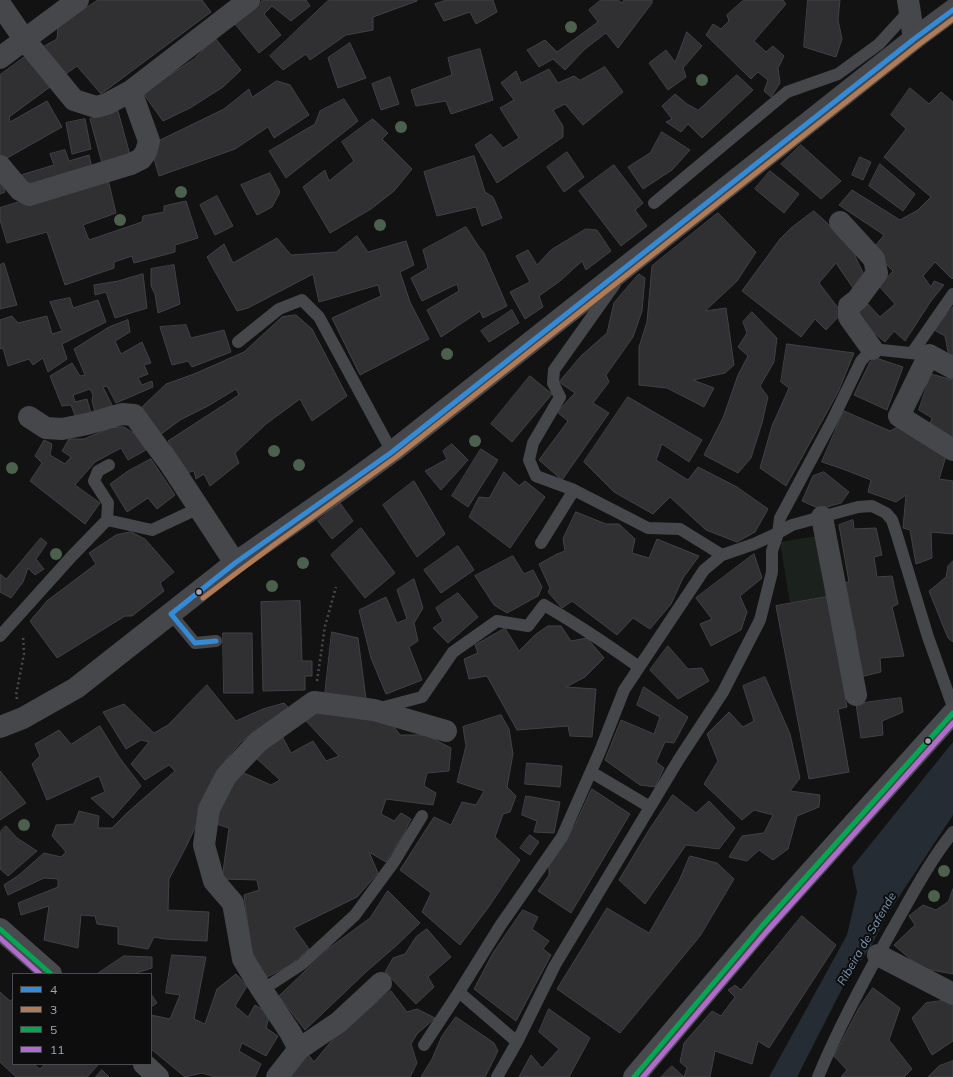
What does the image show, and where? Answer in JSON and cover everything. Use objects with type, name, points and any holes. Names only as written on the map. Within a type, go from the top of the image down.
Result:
[{"type":"main road","points":[[634,1077],[762,926],[953,713]]},
{"type":"main road","points":[[0,929],[50,973]]},
{"type":"main road","points":[[145,1065],[158,1077]]},
{"type":"street","points":[[0,58],[78,0]]},
{"type":"street","points":[[0,4],[24,39],[74,100],[96,107],[108,104],[131,91],[249,0]]},
{"type":"street","points":[[909,5],[914,39]]},
{"type":"street","points":[[0,727],[23,718],[76,688],[235,563],[392,452],[914,39],[953,10]]},
{"type":"street","points":[[0,166],[20,190],[29,195],[131,164],[142,159],[149,141],[131,91]]},
{"type":"street","points":[[840,222],[874,259],[877,273],[857,300],[849,306],[849,317],[872,349]]},
{"type":"street","points":[[953,368],[920,354],[899,416],[953,450]]},
{"type":"street","points":[[29,417],[46,428],[62,429],[88,424],[122,414],[134,415],[170,464],[235,563]]},
{"type":"street","points":[[822,517],[856,695]]},
{"type":"street","points":[[299,1049],[290,1032],[243,959],[233,904],[214,881],[204,845],[209,809],[226,776],[258,742],[314,702],[374,710],[446,731]]},
{"type":"street","points":[[878,955],[953,994]]},
{"type":"street","points":[[277,1077],[299,1049],[339,1022],[381,983]]},
{"type":"lane","points":[[654,203],[787,92],[838,74],[878,44],[909,5]]},
{"type":"lane","points":[[630,263],[554,370],[553,383],[560,397],[533,443],[529,460],[536,476],[574,490],[648,528],[680,529],[722,555]]},
{"type":"lane","points":[[497,1077],[517,1042],[555,965],[679,759],[723,692],[760,620],[772,572],[772,551],[778,534],[780,518],[832,421],[861,361],[872,349],[920,354],[953,294]]},
{"type":"lane","points":[[238,342],[279,309],[302,300],[319,317],[392,452]]},
{"type":"lane","points":[[0,636],[107,520],[108,503],[94,481],[98,471],[109,465]]},
{"type":"lane","points":[[541,543],[574,490]]},
{"type":"lane","points":[[424,1045],[500,926],[562,837],[591,772],[624,690],[704,570],[722,555],[778,534],[792,525],[866,506],[880,509],[892,520],[928,637],[953,707]]},
{"type":"lane","points":[[107,520],[152,530],[199,508]]},
{"type":"lane","points":[[374,710],[422,697],[453,652],[497,621],[528,626],[544,605],[575,623],[639,667]]},
{"type":"lane","points":[[171,614],[195,643],[216,641]]},
{"type":"lane","points":[[591,772],[650,807]]},
{"type":"lane","points":[[262,990],[302,964],[355,915],[394,862],[422,816]]},
{"type":"lane","points":[[818,1077],[832,1043],[878,955],[907,903],[937,854],[953,832]]},
{"type":"lane","points":[[459,992],[517,1042]]},
{"type":"path","points":[[314,702],[325,626],[336,587]]},
{"type":"path","points":[[16,618],[23,629],[24,654],[16,695],[23,718]]},
{"type":"shaded area","points":[[816,536],[827,597],[790,603],[780,542]]},
{"type":"water","name":"Ribeira de Safende","points":[[953,742],[953,815],[887,915],[870,948],[846,981],[797,1077],[769,1077],[847,935],[857,892],[852,867]]},
{"type":"building","points":[[98,0],[202,0],[211,12],[101,94],[77,66],[60,78],[39,49],[57,39],[58,27]]},
{"type":"building","points":[[263,0],[306,0],[310,6],[291,21],[272,6],[264,14],[281,35],[259,53],[235,24]]},
{"type":"building","points":[[329,0],[417,1],[373,17],[373,30],[346,35],[310,60],[306,54],[283,70],[270,56]]},
{"type":"building","points":[[447,0],[493,0],[497,12],[476,24],[470,12],[444,21],[435,4]]},
{"type":"building","points":[[601,0],[618,0],[622,3],[624,0],[652,0],[652,3],[618,48],[606,33],[585,49],[565,70],[553,59],[539,67],[527,50],[545,40],[557,52],[598,22],[589,10]]},
{"type":"building","points":[[744,0],[783,0],[786,4],[754,41],[766,52],[773,46],[784,56],[778,68],[780,83],[771,97],[764,91],[768,80],[758,72],[751,79],[706,35],[713,24],[721,29],[729,21],[727,15]]},
{"type":"building","points":[[808,0],[840,0],[838,20],[842,39],[836,57],[804,47]]},
{"type":"building","points":[[687,32],[702,46],[683,68],[686,77],[668,90],[649,63],[666,50],[675,62]]},
{"type":"building","points":[[215,38],[241,70],[223,87],[190,108],[163,121],[143,93],[194,59]]},
{"type":"building","points":[[350,43],[366,78],[338,88],[328,58]]},
{"type":"building","points":[[480,49],[493,100],[451,114],[446,101],[416,106],[411,90],[452,75],[448,58]]},
{"type":"building","points":[[29,54],[50,87],[9,117],[10,122],[47,101],[62,127],[0,162],[0,75]]},
{"type":"building","points":[[605,67],[623,92],[583,125],[565,104],[553,110],[563,126],[563,137],[497,183],[475,145],[491,134],[503,148],[519,138],[500,108],[514,100],[501,83],[516,71],[521,83],[549,69],[558,83],[574,76],[580,80]]},
{"type":"building","points":[[737,75],[753,90],[702,138],[688,124],[681,132],[666,122],[672,119],[662,106],[675,94],[687,104],[698,110]]},
{"type":"building","points":[[390,77],[399,104],[381,110],[372,84]]},
{"type":"building","points":[[277,81],[290,85],[309,115],[274,138],[268,127],[235,149],[159,176],[150,145],[224,109],[249,89],[252,97]]},
{"type":"building","points":[[910,88],[929,104],[941,92],[953,102],[953,278],[952,279],[935,262],[923,276],[931,287],[934,281],[944,285],[931,301],[905,341],[894,331],[885,342],[853,315],[866,302],[880,317],[895,304],[879,286],[893,271],[872,250],[884,235],[839,205],[852,190],[900,220],[918,210],[931,197],[884,157],[906,129],[891,115]]},
{"type":"building","points":[[344,99],[358,121],[286,178],[269,151],[315,124],[320,111]]},
{"type":"building","points":[[118,111],[130,155],[102,163],[90,119]]},
{"type":"building","points":[[85,119],[91,149],[72,154],[66,123]]},
{"type":"building","points":[[373,119],[388,133],[382,139],[412,169],[394,191],[371,209],[330,233],[303,187],[325,170],[329,181],[354,161],[342,142]]},
{"type":"building","points":[[662,132],[690,150],[672,170],[643,189],[628,167],[650,153]]},
{"type":"building","points":[[801,145],[841,181],[821,199],[781,164]]},
{"type":"building","points":[[65,150],[69,161],[89,155],[92,168],[25,188],[21,175],[54,165],[50,154]]},
{"type":"building","points":[[567,152],[584,177],[564,192],[547,167]]},
{"type":"building","points":[[474,156],[485,192],[493,197],[502,218],[482,226],[476,207],[437,216],[424,172]]},
{"type":"building","points":[[860,157],[871,162],[863,180],[852,175]]},
{"type":"building","points":[[880,164],[915,194],[903,211],[869,186]]},
{"type":"building","points":[[614,165],[643,203],[635,210],[647,226],[621,246],[579,191]]},
{"type":"building","points":[[770,171],[799,194],[784,213],[755,189]]},
{"type":"building","points":[[270,173],[280,192],[272,207],[257,215],[241,185]]},
{"type":"building","points":[[107,175],[116,213],[83,225],[89,240],[142,222],[143,216],[164,212],[164,206],[186,201],[198,238],[175,245],[175,252],[134,263],[132,256],[114,262],[114,268],[65,285],[47,232],[7,243],[0,220],[0,208]]},
{"type":"building","points":[[0,176],[5,192],[0,194]]},
{"type":"building","points":[[217,196],[233,226],[215,235],[200,205]]},
{"type":"building","points":[[814,211],[851,245],[859,250],[855,256],[866,279],[853,288],[836,263],[819,283],[842,313],[826,330],[815,319],[801,337],[742,291],[780,239],[791,228]]},
{"type":"building","points":[[718,213],[756,252],[737,281],[705,311],[726,308],[734,365],[725,373],[693,380],[714,388],[704,407],[667,388],[639,385],[639,347],[647,322],[652,266]]},
{"type":"building","points":[[466,227],[484,253],[507,306],[483,318],[480,311],[441,337],[427,310],[459,291],[457,284],[422,301],[411,278],[428,268],[423,250]]},
{"type":"building","points":[[586,229],[597,230],[611,251],[586,270],[582,261],[560,281],[539,296],[543,307],[525,319],[510,292],[530,282],[516,256],[528,250],[537,265],[551,250]]},
{"type":"building","points":[[357,236],[368,252],[406,241],[414,265],[400,272],[410,302],[429,339],[360,375],[332,318],[381,296],[378,285],[319,302],[313,274],[248,308],[237,311],[207,257],[224,244],[233,263],[277,238],[291,255],[336,252]]},
{"type":"building","points":[[4,263],[17,305],[0,309],[0,265]]},
{"type":"building","points":[[174,265],[180,304],[158,313],[155,294],[151,286],[151,269]]},
{"type":"building","points":[[143,274],[147,308],[115,318],[106,292],[95,295],[94,285],[118,281]]},
{"type":"building","points":[[639,274],[645,278],[642,311],[633,337],[606,375],[609,382],[593,403],[609,413],[562,480],[539,460],[568,421],[557,412],[575,393],[559,382],[581,356],[607,333],[614,303]]},
{"type":"building","points":[[70,298],[73,308],[98,300],[106,322],[62,344],[67,359],[48,372],[43,358],[33,365],[29,359],[8,366],[3,348],[0,349],[0,320],[12,316],[18,323],[47,316],[52,334],[62,331],[50,302]]},
{"type":"building","points":[[953,307],[953,359],[949,357],[945,336],[934,330]]},
{"type":"building","points":[[512,310],[519,323],[489,342],[481,331]]},
{"type":"building","points":[[752,312],[777,338],[774,362],[760,386],[768,397],[762,423],[751,458],[738,473],[704,455],[723,418],[738,375],[748,356],[738,347],[747,333],[743,322]]},
{"type":"building","points":[[296,315],[312,329],[347,396],[312,421],[300,399],[266,424],[235,453],[239,463],[210,486],[204,474],[196,479],[194,471],[186,473],[168,441],[239,395],[236,389],[208,406],[180,420],[160,435],[142,407],[166,384],[194,374],[244,352],[282,317]]},
{"type":"building","points":[[128,320],[130,332],[115,341],[121,354],[142,342],[151,363],[144,365],[148,374],[138,378],[142,385],[152,381],[153,387],[116,403],[107,386],[103,387],[113,407],[95,412],[92,401],[93,395],[90,389],[73,395],[75,402],[87,399],[91,413],[76,418],[71,405],[62,406],[50,376],[72,363],[80,376],[85,375],[74,349],[109,327]]},
{"type":"building","points":[[186,325],[191,338],[224,330],[231,352],[192,367],[188,361],[172,365],[160,327]]},
{"type":"building","points":[[787,344],[854,353],[838,392],[786,486],[760,468],[772,426],[789,388],[781,382]]},
{"type":"building","points":[[876,358],[903,367],[887,410],[854,395],[870,362]]},
{"type":"building","points":[[931,374],[953,380],[953,440],[929,427],[932,418],[919,410]]},
{"type":"building","points":[[530,376],[552,394],[512,442],[491,424]]},
{"type":"building","points":[[628,397],[702,440],[689,462],[662,444],[656,460],[688,480],[698,467],[737,487],[768,509],[755,532],[737,542],[706,530],[670,497],[653,514],[614,492],[584,462]]},
{"type":"building","points":[[844,411],[890,431],[900,426],[947,453],[939,479],[953,481],[953,534],[931,532],[932,558],[916,564],[910,530],[903,528],[906,495],[896,502],[868,492],[871,480],[822,462]]},
{"type":"building","points":[[124,427],[135,434],[146,450],[128,460],[121,448],[95,462],[75,485],[100,503],[85,524],[30,481],[42,463],[35,456],[44,440],[52,444],[50,455],[65,464],[71,457],[62,451],[69,439],[84,439],[110,428]]},
{"type":"building","points":[[452,444],[468,460],[441,490],[425,471],[447,459],[443,451]]},
{"type":"building","points":[[481,449],[498,460],[468,507],[452,496]]},
{"type":"building","points":[[151,459],[175,495],[157,509],[148,498],[127,512],[110,484],[128,471]]},
{"type":"building","points":[[504,472],[519,486],[525,481],[545,497],[510,548],[469,517],[479,497],[489,498]]},
{"type":"building","points":[[824,472],[849,492],[841,503],[820,509],[802,501],[813,476]]},
{"type":"building","points":[[414,481],[445,534],[417,557],[383,505]]},
{"type":"building","points":[[340,503],[353,521],[332,539],[318,521]]},
{"type":"building","points":[[576,512],[606,524],[619,524],[635,539],[632,553],[649,558],[657,539],[699,556],[683,578],[671,604],[650,629],[633,618],[617,635],[572,601],[562,608],[548,592],[550,588],[539,564],[565,551],[563,539]]},
{"type":"building","points":[[853,520],[854,529],[876,528],[882,555],[874,557],[877,577],[892,576],[898,604],[892,607],[904,656],[880,658],[881,672],[860,677],[855,628],[849,615],[841,583],[849,582],[839,525]]},
{"type":"building","points":[[361,528],[395,573],[365,598],[331,555]]},
{"type":"building","points":[[131,532],[145,539],[174,572],[160,583],[164,591],[132,616],[125,616],[57,658],[30,621],[47,601],[96,564],[89,553],[116,535]]},
{"type":"building","points":[[41,538],[47,543],[36,559],[44,569],[35,575],[28,568],[23,582],[11,598],[0,592],[0,574],[6,579]]},
{"type":"building","points":[[458,546],[474,570],[441,593],[424,570]]},
{"type":"building","points":[[754,554],[762,578],[740,596],[747,612],[741,630],[711,646],[700,624],[712,619],[696,598]]},
{"type":"building","points":[[513,556],[524,574],[533,570],[542,587],[538,596],[507,613],[494,605],[475,576]]},
{"type":"building","points":[[953,561],[953,642],[948,638],[929,591],[946,577],[948,566]]},
{"type":"building","points":[[414,579],[423,608],[414,623],[418,641],[409,647],[422,680],[386,694],[371,658],[359,610],[386,597],[397,623],[407,619],[397,590]]},
{"type":"building","points":[[458,593],[478,617],[448,643],[433,628],[443,621],[436,608]]},
{"type":"building","points":[[827,597],[847,707],[838,709],[849,772],[809,779],[776,606]]},
{"type":"building","points":[[300,601],[302,661],[312,661],[312,676],[305,676],[305,690],[263,691],[261,602]]},
{"type":"building","points":[[548,626],[561,626],[571,641],[587,638],[604,658],[585,677],[566,687],[596,689],[592,737],[570,736],[568,726],[517,730],[487,676],[469,679],[464,659],[478,653],[475,645],[505,628],[519,651],[535,635]]},
{"type":"building","points":[[332,632],[358,638],[366,699],[325,695]]},
{"type":"building","points":[[223,633],[252,633],[253,693],[224,693]]},
{"type":"building","points":[[668,646],[688,669],[702,668],[709,681],[678,699],[650,670]]},
{"type":"building","points":[[765,677],[790,734],[800,778],[790,791],[820,795],[819,807],[797,816],[788,849],[773,860],[759,850],[747,861],[729,857],[742,836],[764,833],[773,815],[754,810],[742,820],[704,784],[718,761],[707,734],[729,712],[743,727],[754,721],[743,686]]},
{"type":"building","points":[[207,685],[236,721],[263,709],[284,703],[290,709],[241,742],[228,757],[214,777],[206,804],[169,879],[168,910],[209,912],[207,941],[154,937],[148,949],[118,944],[118,927],[97,924],[95,916],[81,915],[78,948],[44,940],[49,906],[21,915],[18,903],[58,887],[58,879],[44,878],[8,895],[4,885],[19,875],[44,853],[61,857],[66,852],[52,836],[56,825],[74,824],[79,811],[99,816],[98,828],[112,828],[175,771],[169,765],[145,780],[131,764],[149,742],[141,740],[126,749],[103,712],[124,704],[154,733],[168,725]]},
{"type":"building","points":[[644,687],[688,717],[674,743],[665,742],[656,762],[664,768],[655,787],[640,785],[605,760],[621,720],[654,734],[660,717],[637,705]]},
{"type":"building","points":[[901,698],[903,712],[882,721],[883,735],[861,738],[856,704]]},
{"type":"building","points":[[319,711],[392,724],[400,735],[426,735],[451,748],[449,771],[427,773],[424,786],[436,793],[433,805],[386,799],[381,814],[394,821],[401,813],[411,819],[386,862],[369,852],[378,873],[357,897],[294,928],[309,949],[289,966],[267,977],[251,951],[244,895],[259,890],[257,880],[222,879],[229,828],[216,824],[218,808],[234,781],[242,772],[271,785],[280,780],[255,757],[282,736],[291,753],[313,741],[326,761],[339,756],[306,721]]},
{"type":"building","points":[[501,715],[509,729],[513,754],[507,787],[516,796],[510,812],[503,814],[495,837],[520,860],[488,908],[460,945],[422,912],[431,893],[400,870],[434,817],[451,825],[462,802],[476,805],[484,791],[457,782],[466,746],[463,727]]},
{"type":"building","points":[[100,726],[119,757],[141,786],[113,818],[91,798],[105,792],[99,776],[47,800],[32,764],[40,756],[35,744],[59,730],[71,744]]},
{"type":"building","points":[[527,763],[562,766],[560,787],[525,784]]},
{"type":"building","points":[[0,771],[26,803],[0,820]]},
{"type":"building","points":[[592,789],[630,814],[571,913],[538,891],[549,875],[549,865],[575,825]]},
{"type":"building","points":[[673,795],[696,813],[709,801],[735,828],[719,849],[686,845],[645,904],[619,880],[649,830]]},
{"type":"building","points":[[526,796],[560,802],[554,833],[534,832],[537,821],[522,815]]},
{"type":"building","points":[[6,826],[17,838],[37,851],[8,876],[0,869],[0,832]]},
{"type":"building","points":[[530,835],[539,842],[530,855],[520,848]]},
{"type":"building","points":[[690,856],[717,863],[734,879],[700,936],[620,1033],[557,989],[607,908],[649,933],[679,881]]},
{"type":"building","points":[[953,889],[953,974],[921,968],[894,945],[915,925],[909,916],[923,905],[936,910],[948,902]]},
{"type":"building","points":[[388,891],[420,923],[305,1030],[279,996],[328,949],[370,918]]},
{"type":"building","points":[[523,910],[538,917],[532,929],[549,941],[543,949],[551,955],[516,1021],[474,989],[493,953]]},
{"type":"building","points":[[802,916],[836,945],[769,1048],[758,1041],[752,1064],[715,1051],[710,1077],[684,1077],[687,1068],[680,1062],[684,1043],[712,1011],[721,1016],[735,997],[728,990],[735,985],[741,990]]},
{"type":"building","points":[[427,929],[451,957],[428,977],[434,987],[416,1004],[385,972],[393,958],[405,954],[416,937]]},
{"type":"building","points":[[172,955],[206,957],[194,1019],[205,1024],[217,989],[236,974],[247,986],[235,1006],[248,1017],[255,1005],[270,1014],[266,1028],[278,1036],[266,1056],[242,1043],[239,1051],[261,1064],[255,1077],[215,1077],[202,1073],[185,1077],[152,1050],[152,1015],[170,1019],[180,995],[166,993]]},
{"type":"building","points":[[124,956],[152,957],[152,968],[136,973],[98,973]]},
{"type":"building","points":[[873,988],[900,1008],[889,1040],[912,1069],[904,1077],[841,1077],[847,1070],[834,1056],[859,1008]]},
{"type":"building","points":[[391,991],[407,1012],[417,1009],[435,1018],[417,1034],[411,1044],[417,1063],[410,1077],[290,1077],[307,1053],[314,1062],[334,1038]]},
{"type":"building","points":[[0,992],[10,1001],[12,1000],[12,1065],[34,1065],[40,1069],[44,1065],[98,1065],[87,1077],[16,1077],[0,1062]]},
{"type":"building","points":[[152,996],[157,1003],[152,1006]]},
{"type":"building","points":[[948,1000],[953,1004],[953,1041],[932,1055],[912,1018],[926,1003]]},
{"type":"building","points":[[549,1009],[590,1038],[569,1077],[519,1077],[531,1055],[542,1068],[559,1049],[539,1032]]},
{"type":"building","points":[[456,1017],[494,1043],[498,1051],[485,1077],[421,1077],[432,1059],[442,1036]]},
{"type":"building","points":[[953,1061],[953,1077],[928,1077],[939,1066]]},
{"type":"building","points":[[672,1066],[684,1077],[661,1077]]},
{"type":"building","points":[[102,1070],[109,1077],[96,1077]]},
{"type":"transit line","name":"4","points":[[216,641],[195,643],[171,614],[235,563],[392,452],[914,39],[953,10]]},
{"type":"transit line","name":"3","points":[[203,598],[396,457],[953,19]]},
{"type":"transit line","name":"5","points":[[634,1077],[762,926],[953,713]]},
{"type":"transit line","name":"11","points":[[643,1077],[767,931],[953,723]]},
{"type":"transit line","name":"5","points":[[0,929],[50,973]]},
{"type":"transit line","name":"11","points":[[0,938],[39,973]]}]
